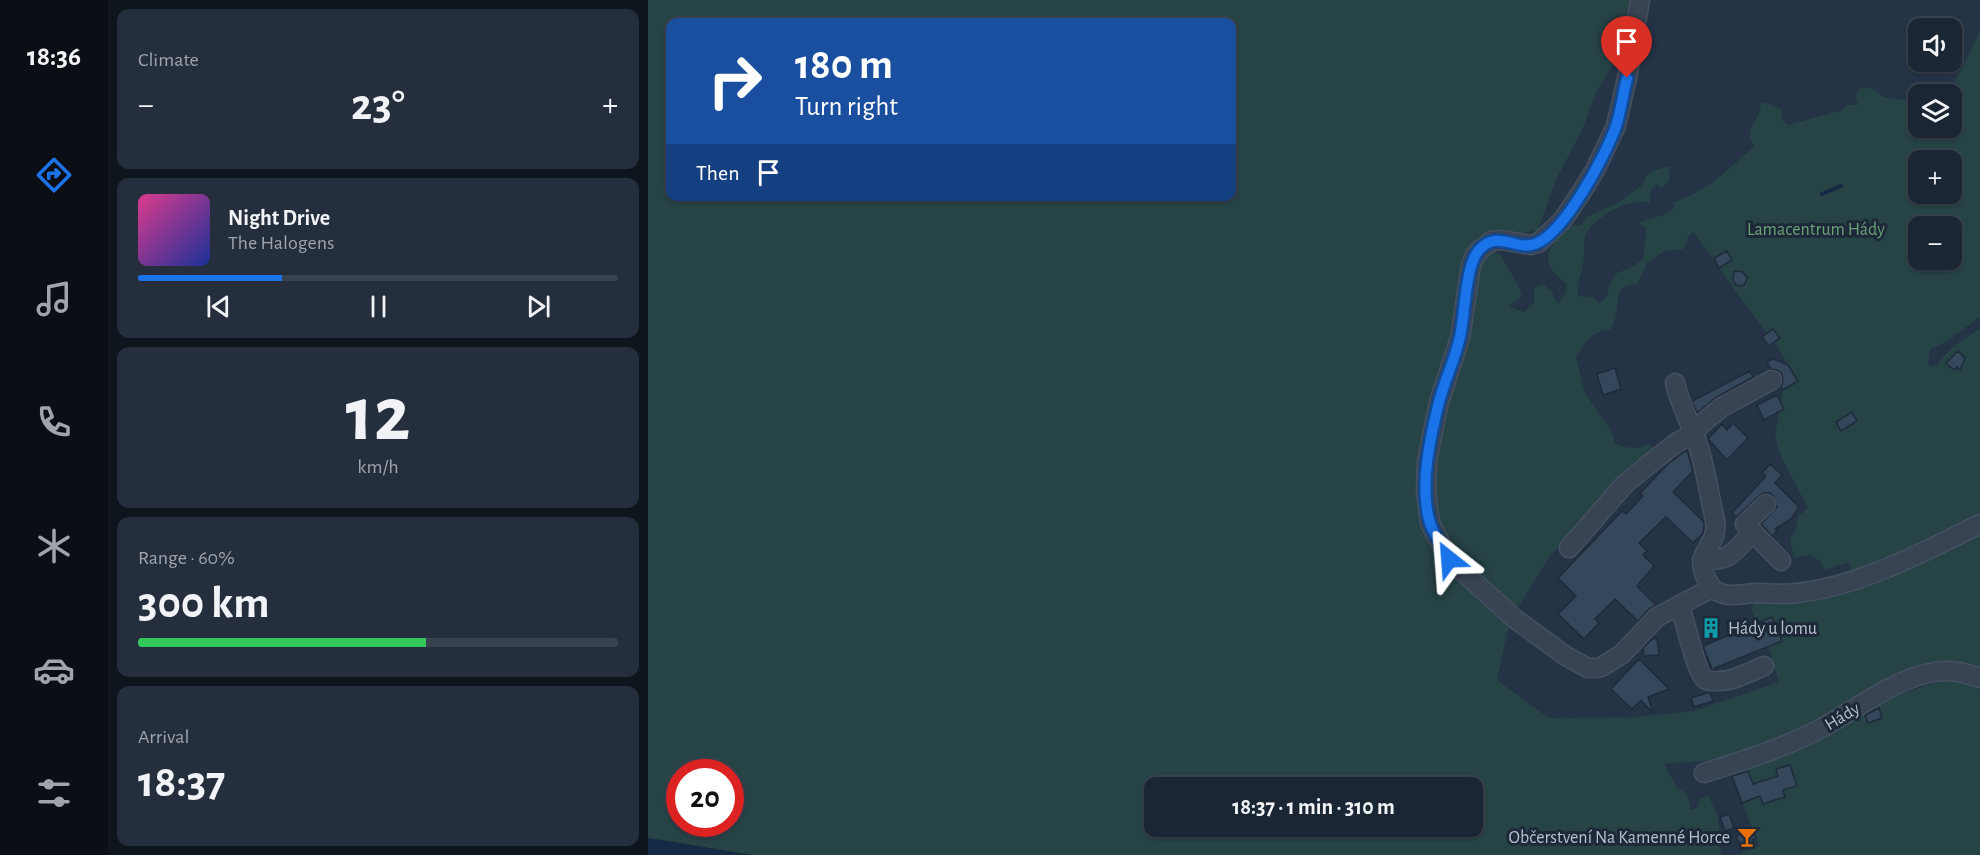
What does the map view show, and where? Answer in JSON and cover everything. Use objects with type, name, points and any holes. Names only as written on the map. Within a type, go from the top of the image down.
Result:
[{"type":"lane","points":[[1640,0],[1618,118],[1595,170],[1562,221],[1533,252],[1501,240],[1491,241],[1479,250],[1471,265],[1460,338],[1439,402],[1427,461],[1426,492],[1430,524],[1449,559],[1498,605],[1566,656],[1588,668],[1603,666],[1622,654],[1657,617],[1712,588]]},
{"type":"lane","points":[[1569,548],[1624,485],[1676,443],[1694,434],[1701,424],[1722,407],[1772,380]]},
{"type":"lane","points":[[1675,383],[1678,400],[1694,434],[1704,466],[1717,530],[1703,553],[1702,570],[1712,588],[1719,594],[1745,599],[1796,594],[1831,586],[1900,563],[1980,524]]},
{"type":"lane","points":[[1766,504],[1745,524],[1781,561]]},
{"type":"lane","points":[[1702,560],[1727,558],[1753,532]]},
{"type":"lane","points":[[1679,605],[1685,618],[1695,657],[1703,677],[1708,681],[1726,681],[1764,666]]},
{"type":"lane","name":"Hády","points":[[1704,773],[1760,755],[1816,731],[1894,685],[1928,673],[1957,671],[1980,678]]},
{"type":"green space","name":"Lamacentrum Hády","points":[[648,0],[1635,0],[1624,46],[1596,93],[1583,128],[1556,180],[1538,230],[1508,236],[1490,249],[1501,255],[1522,293],[1520,298],[1508,306],[1524,312],[1534,303],[1534,287],[1543,284],[1552,292],[1558,304],[1565,294],[1567,284],[1554,273],[1549,264],[1549,251],[1557,239],[1574,225],[1580,225],[1588,216],[1616,204],[1642,185],[1647,175],[1654,170],[1669,166],[1669,181],[1662,188],[1656,184],[1651,190],[1650,202],[1628,204],[1615,209],[1589,229],[1584,240],[1584,262],[1578,296],[1594,297],[1599,304],[1607,296],[1610,283],[1617,273],[1632,267],[1643,259],[1645,227],[1637,223],[1663,215],[1674,208],[1674,202],[1707,186],[1754,146],[1750,135],[1751,130],[1761,104],[1765,102],[1782,110],[1782,120],[1788,125],[1842,110],[1847,105],[1858,105],[1856,97],[1859,89],[1870,88],[1887,98],[1908,102],[1908,138],[1962,138],[1962,84],[1954,84],[1960,72],[1962,72],[1980,31],[1980,317],[1946,342],[1930,349],[1928,364],[1932,367],[1938,365],[1951,349],[1980,328],[1980,516],[1852,574],[1849,562],[1824,570],[1821,562],[1810,555],[1794,558],[1790,539],[1796,530],[1798,516],[1808,508],[1780,455],[1775,435],[1783,390],[1798,381],[1774,342],[1693,231],[1681,250],[1664,251],[1647,263],[1638,283],[1624,287],[1619,293],[1615,320],[1610,330],[1594,335],[1576,357],[1585,393],[1611,430],[1615,443],[1632,448],[1649,444],[1656,451],[1618,484],[1550,556],[1510,620],[1497,680],[1549,718],[1635,717],[1694,711],[1779,682],[1768,646],[1782,641],[1772,617],[1757,623],[1751,610],[1756,599],[1796,600],[1980,531],[1980,667],[1949,665],[1730,759],[1664,764],[1677,787],[1687,793],[1691,810],[1697,808],[1700,798],[1708,795],[1718,816],[1721,855],[752,855],[648,838]]},
{"type":"green space","points":[[1952,677],[1980,690],[1980,855],[1741,855],[1759,846],[1732,776],[1808,744],[1895,696]]},
{"type":"water","points":[[648,838],[752,855],[648,855]]},
{"type":"building","points":[[1727,251],[1732,260],[1719,268],[1714,258]]},
{"type":"building","points":[[1734,271],[1743,272],[1747,278],[1745,284],[1736,285],[1733,280]]},
{"type":"building","points":[[1773,329],[1780,338],[1769,346],[1762,337]]},
{"type":"building","points":[[1958,351],[1965,358],[1960,370],[1957,367],[1954,370],[1946,363]]},
{"type":"building","points":[[1773,359],[1788,365],[1798,381],[1783,390],[1781,387],[1782,374],[1771,369],[1767,362]]},
{"type":"building","points":[[1615,368],[1621,389],[1603,395],[1597,374]]},
{"type":"building","points":[[1750,371],[1753,377],[1717,397],[1697,413],[1692,401]]},
{"type":"building","points":[[1777,395],[1784,409],[1764,420],[1757,405]]},
{"type":"building","points":[[1852,412],[1857,421],[1841,431],[1836,422]]},
{"type":"building","points":[[1733,423],[1748,438],[1727,460],[1708,439],[1722,424],[1727,430]]},
{"type":"building","points":[[1687,450],[1693,471],[1673,492],[1704,522],[1703,533],[1693,543],[1666,517],[1639,543],[1647,551],[1643,555],[1654,566],[1637,586],[1656,605],[1638,621],[1615,599],[1595,619],[1599,623],[1584,639],[1558,614],[1576,596],[1558,578],[1622,511],[1626,514],[1643,496],[1640,493],[1669,463]]},
{"type":"building","points":[[1770,464],[1782,475],[1775,483],[1799,507],[1792,518],[1775,529],[1777,531],[1772,536],[1761,524],[1777,507],[1770,493],[1759,496],[1736,517],[1732,513],[1766,476],[1762,473]]},
{"type":"building","points":[[1772,617],[1782,641],[1715,668],[1716,670],[1712,669],[1703,646]]},
{"type":"building","points":[[1657,638],[1659,655],[1644,656],[1643,648],[1652,639]]},
{"type":"building","points":[[1639,659],[1669,689],[1648,697],[1653,713],[1641,700],[1632,709],[1611,689]]},
{"type":"building","points":[[1710,692],[1713,701],[1694,707],[1691,698]]},
{"type":"building","points":[[1879,708],[1882,718],[1868,723],[1865,715]]},
{"type":"building","points":[[1790,765],[1797,786],[1783,790],[1785,797],[1763,804],[1760,796],[1742,803],[1732,776],[1748,771],[1753,784],[1778,776],[1776,769]]},
{"type":"building","points":[[1729,814],[1734,828],[1725,831],[1720,817]]},
{"type":"building","points":[[1752,829],[1756,838],[1752,840],[1754,845],[1741,849],[1736,836]]},
{"type":"waterway","points":[[1822,194],[1841,186]]},
{"type":"place","name":"Hády u lomu","points":[[1711,628]]},
{"type":"place","name":"Občerstvení Na Kamenné Horce","points":[[1747,837]]},
{"type":"route","points":[[1449,559],[1430,524],[1426,492],[1427,461],[1439,402],[1460,338],[1471,265],[1474,257],[1486,243],[1501,240],[1535,244],[1551,233],[1562,221],[1580,196],[1612,135],[1627,78]]}]
